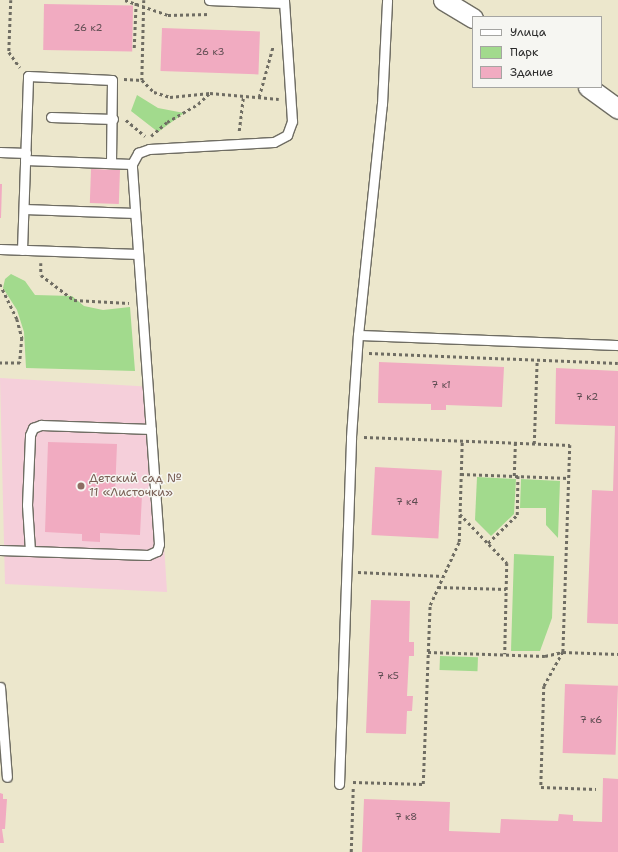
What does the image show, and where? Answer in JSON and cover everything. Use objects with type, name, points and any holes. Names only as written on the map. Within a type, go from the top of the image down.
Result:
[{"type":"street","points":[[443,0],[472,17]]},
{"type":"street","points":[[589,88],[618,109]]},
{"type":"lane","points":[[0,550],[148,555],[157,551],[159,544],[132,164],[138,153],[149,149],[274,142],[284,138],[292,126],[284,1],[209,0]]},
{"type":"lane","points":[[339,784],[351,437],[358,335],[382,104],[387,0]]},
{"type":"lane","points":[[22,250],[28,76],[110,79],[114,82],[111,163]]},
{"type":"lane","points":[[51,117],[113,119]]},
{"type":"lane","points":[[0,152],[25,157],[132,164]]},
{"type":"lane","points":[[24,209],[135,213]]},
{"type":"lane","points":[[0,249],[138,254]]},
{"type":"lane","points":[[358,335],[618,344]]},
{"type":"lane","points":[[30,551],[27,505],[30,435],[33,428],[41,425],[151,429]]},
{"type":"lane","points":[[0,687],[3,761],[7,777]]},
{"type":"path","points":[[11,0],[9,52],[22,70]]},
{"type":"path","points":[[125,0],[144,8],[168,15],[197,16],[218,12],[220,0]]},
{"type":"path","points":[[134,48],[136,0]]},
{"type":"path","points":[[144,0],[142,80],[146,86],[158,94],[170,97],[210,93],[291,100]]},
{"type":"path","points":[[259,97],[274,44]]},
{"type":"path","points":[[138,153],[148,138],[167,122],[198,104],[210,93]]},
{"type":"path","points":[[114,94],[126,120],[148,138]]},
{"type":"path","points":[[237,144],[243,96]]},
{"type":"path","points":[[41,250],[41,275],[72,299],[142,304]]},
{"type":"path","points":[[0,284],[18,319],[22,338],[20,363],[0,363]]},
{"type":"path","points":[[368,353],[618,363]]},
{"type":"path","points":[[534,444],[537,360]]},
{"type":"path","points":[[351,437],[570,445],[563,652],[544,686],[541,787],[596,789]]},
{"type":"path","points":[[353,782],[423,784],[430,605],[459,542],[462,441]]},
{"type":"path","points":[[514,476],[515,443]]},
{"type":"path","points":[[461,474],[569,478]]},
{"type":"path","points":[[487,543],[517,515],[518,476]]},
{"type":"path","points":[[460,514],[507,564],[505,654]]},
{"type":"path","points":[[346,572],[443,576]]},
{"type":"path","points":[[438,587],[506,589]]},
{"type":"path","points":[[428,652],[545,656],[563,652],[618,654]]},
{"type":"shaded area","name":"Детский сад № 11 «Листочки»","points":[[0,378],[154,387],[167,592],[5,584]]},
{"type":"green space","points":[[137,95],[158,108],[184,113],[158,132],[131,111]]},
{"type":"green space","points":[[11,274],[25,281],[35,295],[72,296],[84,306],[103,310],[130,307],[135,371],[26,368],[24,332],[17,310],[3,288],[5,279]]},
{"type":"green space","points":[[477,477],[516,479],[514,514],[491,536],[475,520]]},
{"type":"green space","points":[[521,479],[560,481],[558,538],[546,525],[546,508],[520,508]]},
{"type":"green space","points":[[514,554],[554,556],[552,618],[540,651],[511,651]]},
{"type":"green space","points":[[440,656],[478,657],[477,671],[440,670]]},
{"type":"building","points":[[44,4],[133,6],[132,52],[43,50]]},
{"type":"building","points":[[162,28],[260,31],[258,74],[160,71]]},
{"type":"building","points":[[91,169],[120,170],[119,204],[90,203]]},
{"type":"building","points":[[0,184],[2,184],[1,218],[0,218]]},
{"type":"building","points":[[379,362],[504,367],[502,407],[446,405],[446,410],[431,410],[431,404],[378,403]]},
{"type":"building","points":[[556,368],[618,371],[618,624],[587,623],[592,490],[613,491],[615,426],[555,424]]},
{"type":"building","points":[[48,442],[117,444],[115,494],[142,495],[140,535],[100,533],[100,542],[82,541],[82,534],[45,532]]},
{"type":"building","points":[[375,467],[442,471],[438,538],[371,535]]},
{"type":"building","points":[[371,600],[410,601],[409,642],[414,642],[414,656],[409,656],[407,696],[413,696],[412,711],[407,711],[406,734],[366,733]]},
{"type":"building","points":[[565,684],[618,686],[616,755],[563,753]]},
{"type":"building","points":[[603,778],[618,779],[618,852],[362,852],[364,799],[450,802],[449,831],[500,833],[501,819],[558,821],[559,814],[573,815],[573,821],[602,822]]},
{"type":"building","points":[[0,793],[3,794],[3,799],[7,799],[5,829],[2,829],[4,843],[0,843]]},
{"type":"place","name":"Детский сад № 11 «Листочки»","points":[[81,486]]}]
